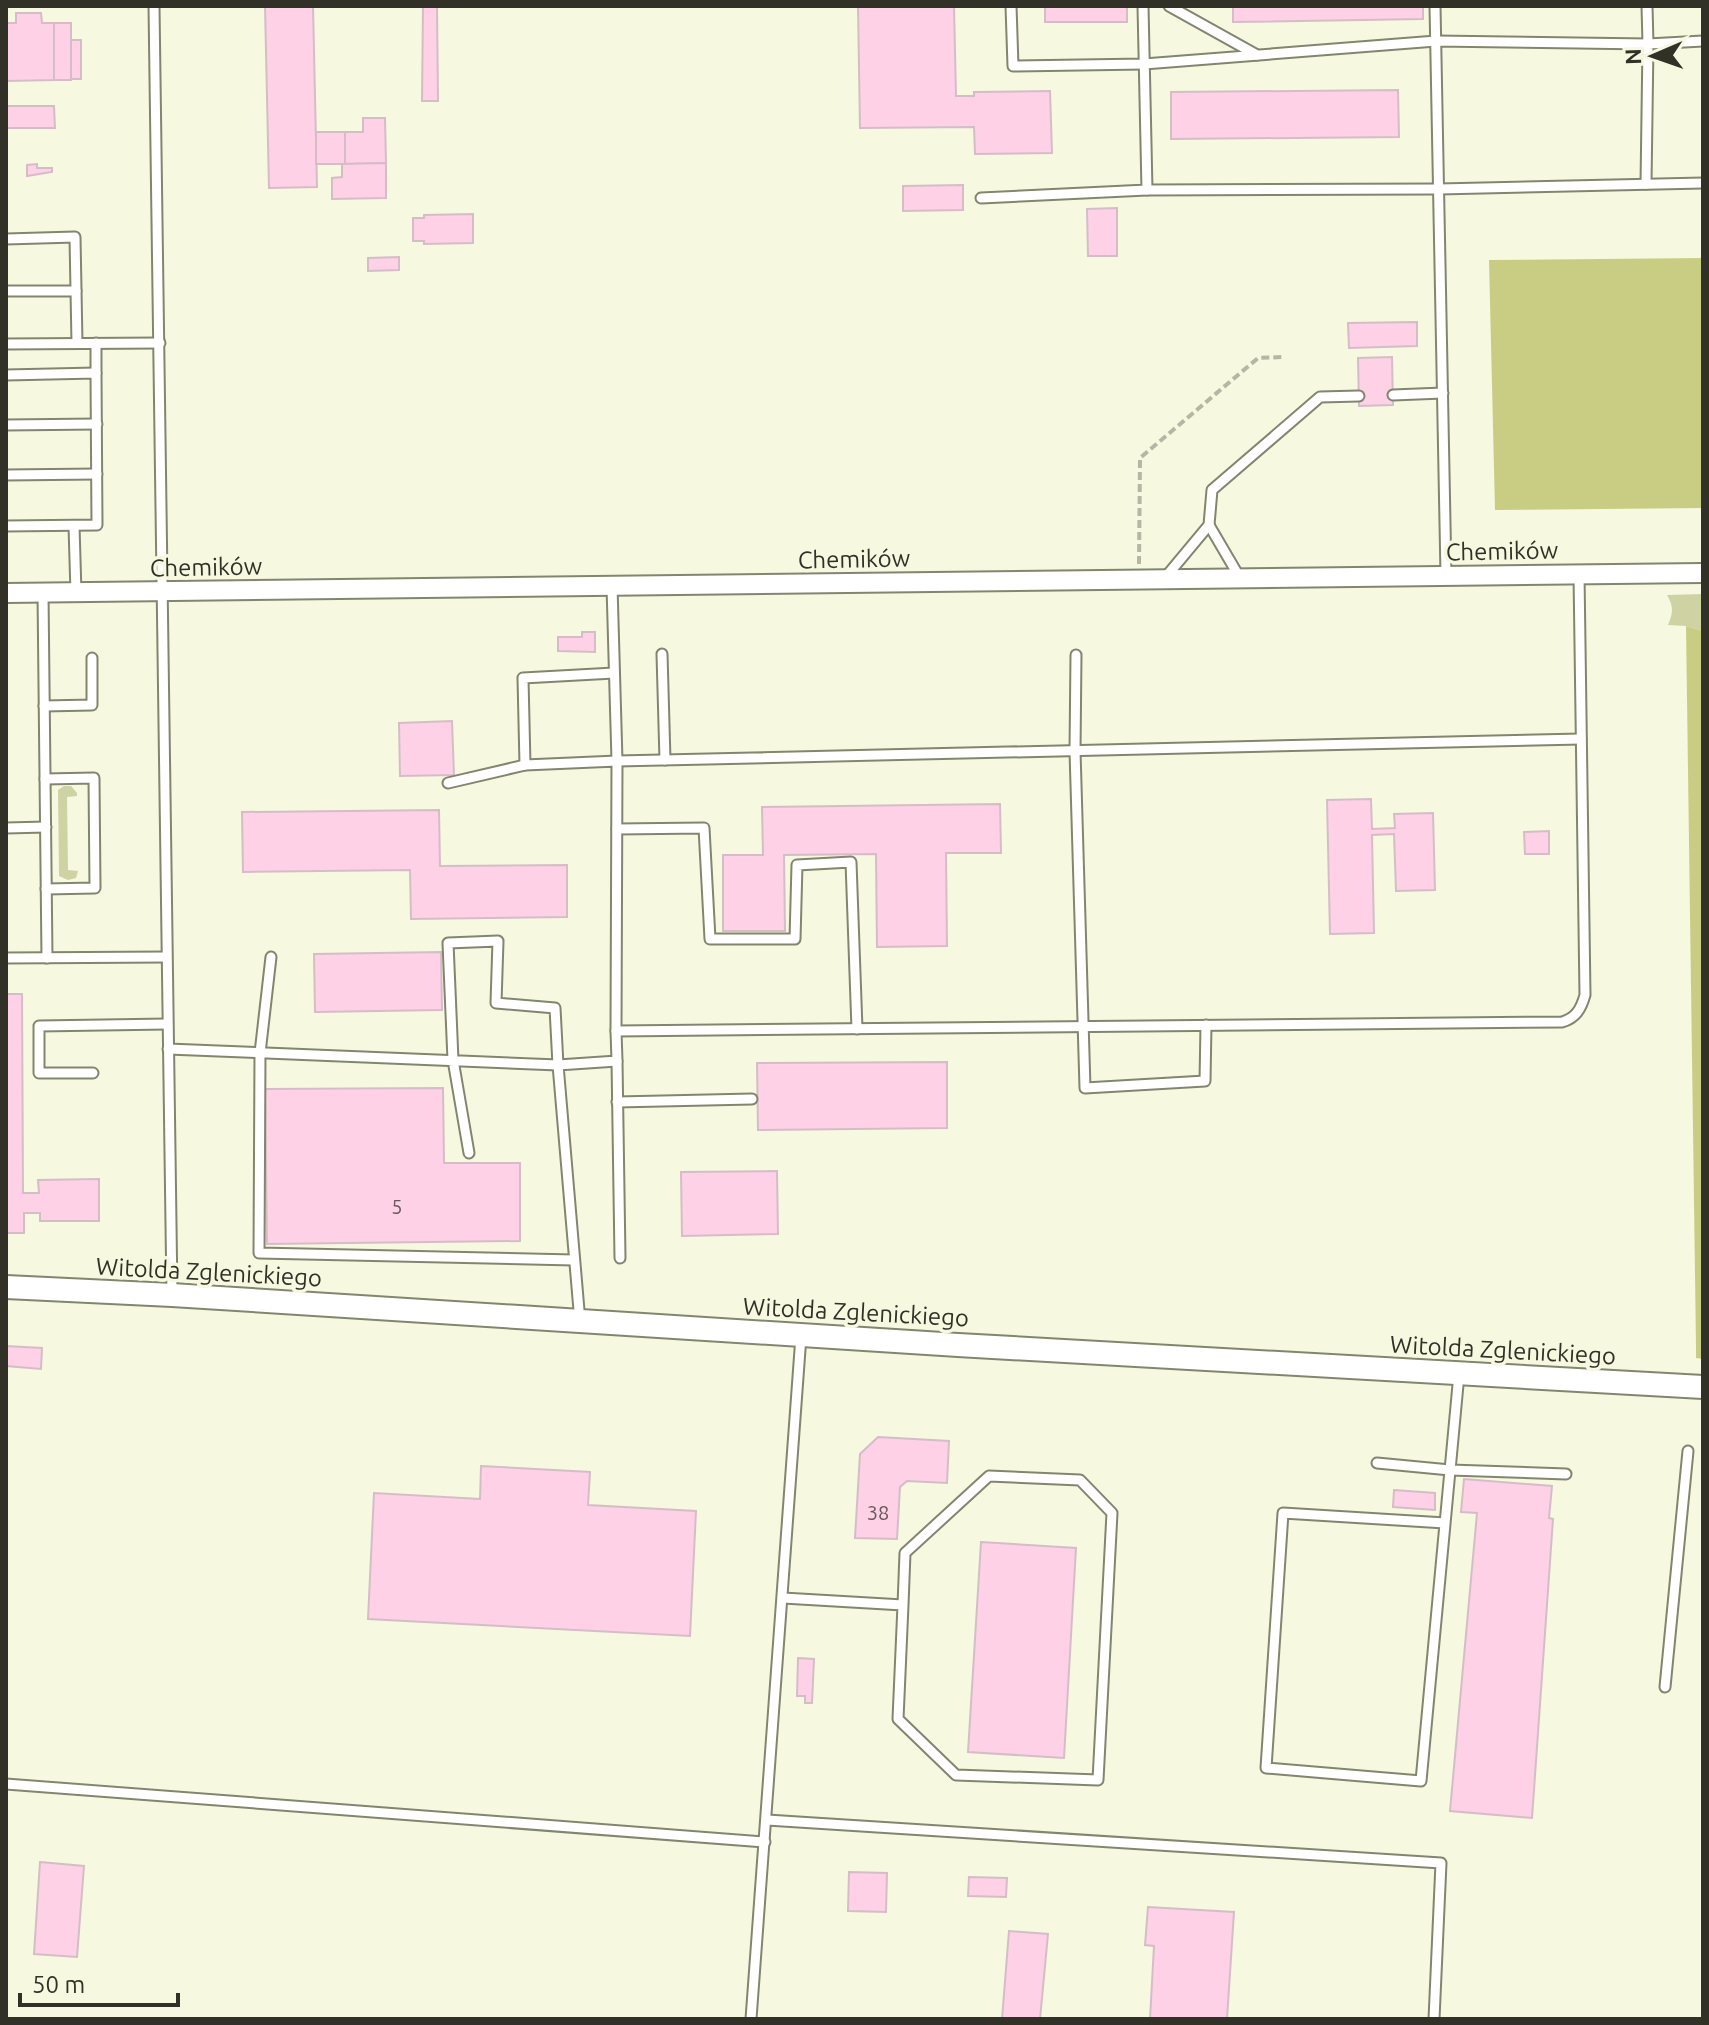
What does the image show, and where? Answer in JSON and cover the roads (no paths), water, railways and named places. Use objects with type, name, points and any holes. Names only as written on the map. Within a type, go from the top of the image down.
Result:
[{"type":"street","name":"Chemików","points":[[6,593],[1703,573]]},
{"type":"street","name":"Witolda Zglenickiego","points":[[6,1287],[1703,1387]]},
{"type":"lane","points":[[154,6],[172,1295]]},
{"type":"lane","points":[[1011,6],[1013,66],[1144,64],[1436,41],[1648,44],[1703,41]]},
{"type":"lane","points":[[1143,6],[1147,190]]},
{"type":"lane","points":[[1169,6],[1258,55]]},
{"type":"lane","points":[[1435,6],[1446,575]]},
{"type":"lane","points":[[1646,184],[1647,6]]},
{"type":"lane","points":[[981,198],[1147,190],[1439,189],[1703,183]]},
{"type":"lane","points":[[6,239],[75,237],[77,343]]},
{"type":"lane","points":[[6,291],[76,291]]},
{"type":"lane","points":[[6,526],[97,525],[96,343]]},
{"type":"lane","points":[[6,344],[160,343]]},
{"type":"lane","points":[[6,375],[96,373]]},
{"type":"lane","points":[[1393,395],[1443,393]]},
{"type":"lane","points":[[1164,579],[1209,525],[1212,490],[1320,397],[1359,396]]},
{"type":"lane","points":[[6,425],[97,424]]},
{"type":"lane","points":[[6,475],[97,474]]},
{"type":"lane","points":[[1209,525],[1240,578]]},
{"type":"lane","points":[[74,526],[76,593]]},
{"type":"lane","points":[[616,1031],[1570,1020],[1582,1006],[1585,995],[1579,574]]},
{"type":"lane","points":[[612,586],[617,761],[616,1031],[620,1258]]},
{"type":"lane","points":[[43,593],[47,958]]},
{"type":"lane","points":[[662,654],[665,760]]},
{"type":"lane","points":[[1076,655],[1075,751],[1085,1088],[1205,1081],[1206,1025]]},
{"type":"lane","points":[[44,706],[92,705],[92,658]]},
{"type":"lane","points":[[525,765],[523,678],[614,673]]},
{"type":"lane","points":[[448,783],[525,765],[617,761],[1581,739]]},
{"type":"lane","points":[[45,779],[94,778],[95,888],[46,889]]},
{"type":"lane","points":[[6,828],[46,827]]},
{"type":"lane","points":[[617,829],[704,828],[710,939],[795,939],[797,865],[851,862],[857,1029]]},
{"type":"lane","points":[[469,1153],[453,1060],[448,943],[498,941],[496,1003],[555,1008],[580,1322]]},
{"type":"lane","points":[[6,958],[166,957]]},
{"type":"lane","points":[[271,957],[260,1053],[259,1253],[574,1260]]},
{"type":"lane","points":[[93,1073],[39,1073],[39,1026],[167,1024]]},
{"type":"lane","points":[[168,1049],[558,1065],[617,1061]]},
{"type":"lane","points":[[617,1102],[752,1099]]},
{"type":"lane","points":[[751,2019],[801,1335]]},
{"type":"lane","points":[[1445,1523],[1283,1513],[1266,1768],[1421,1781],[1459,1374]]},
{"type":"lane","points":[[1665,1687],[1688,1451]]},
{"type":"lane","points":[[1377,1463],[1450,1470],[1566,1474]]},
{"type":"lane","points":[[989,1476],[1080,1480],[1112,1513],[1098,1780],[956,1775],[898,1719],[903,1605],[905,1553],[989,1476]]},
{"type":"lane","points":[[783,1598],[903,1605]]},
{"type":"lane","points":[[6,1784],[765,1842]]},
{"type":"lane","points":[[767,1820],[1441,1863],[1434,2019]]}]
